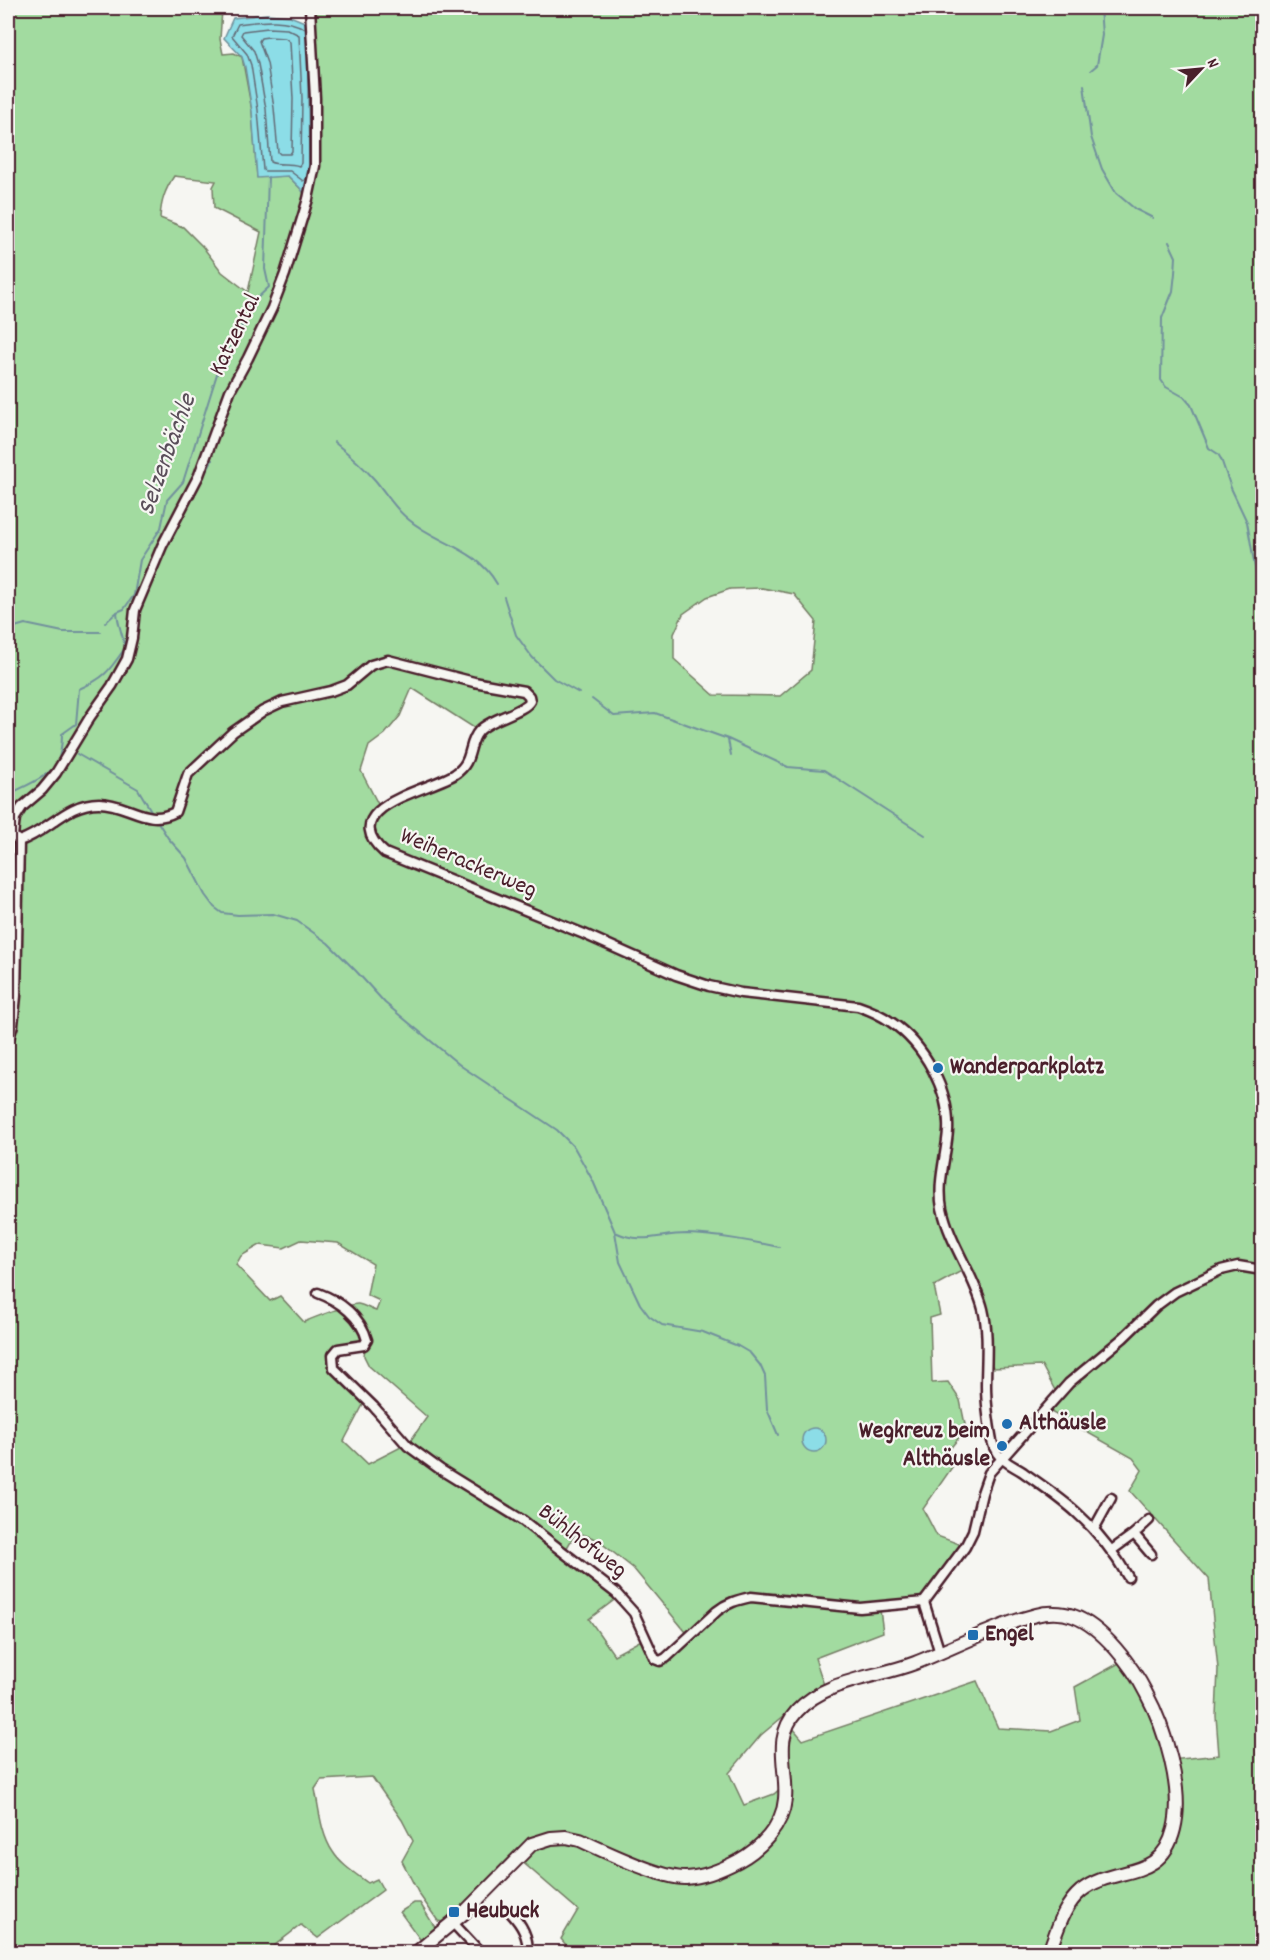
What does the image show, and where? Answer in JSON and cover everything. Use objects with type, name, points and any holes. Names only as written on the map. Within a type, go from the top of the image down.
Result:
[{"type":"street","name":"Katzental","points":[[8,1041],[13,1025],[16,996],[19,841],[12,829],[15,818],[22,807],[56,774],[127,659],[135,609],[162,546],[200,475],[230,391],[263,328],[285,274],[308,199],[315,166],[315,98],[310,8]]},
{"type":"street","name":"Weiherackerweg","points":[[19,841],[32,837],[60,816],[80,806],[98,803],[114,805],[153,818],[165,817],[175,812],[188,774],[233,732],[263,711],[282,702],[331,692],[347,685],[371,665],[388,660],[524,692],[529,696],[530,701],[527,706],[498,718],[479,731],[466,764],[458,772],[449,778],[405,794],[386,805],[374,816],[371,834],[374,843],[385,853],[584,934],[676,975],[741,993],[858,1006],[876,1012],[902,1030],[925,1059],[935,1078],[948,1115],[948,1132],[940,1187],[942,1207],[950,1236],[983,1308],[986,1324],[986,1389],[992,1442],[1002,1459]]},
{"type":"street","points":[[940,1653],[924,1602],[965,1546],[973,1531],[989,1473],[1069,1383],[1123,1338],[1156,1306],[1175,1292],[1221,1270],[1239,1266],[1263,1270]]},
{"type":"street","name":"Bühlhofweg","points":[[318,1293],[339,1302],[364,1329],[367,1340],[364,1345],[338,1349],[333,1355],[334,1368],[340,1376],[374,1407],[408,1446],[441,1470],[522,1520],[616,1593],[634,1613],[655,1659],[660,1661],[666,1658],[726,1604],[744,1598],[766,1598],[860,1608],[924,1602]]},
{"type":"street","points":[[1002,1459],[1065,1503],[1094,1529],[1112,1550],[1128,1577]]},
{"type":"street","points":[[1094,1529],[1111,1498]]},
{"type":"street","points":[[1112,1550],[1149,1520]]},
{"type":"street","points":[[1134,1534],[1151,1554]]},
{"type":"street","points":[[417,1953],[453,1923],[532,1844],[550,1838],[566,1837],[580,1840],[661,1873],[686,1878],[720,1870],[739,1861],[760,1845],[777,1823],[785,1802],[782,1762],[786,1731],[794,1714],[807,1701],[829,1688],[894,1670],[1039,1614],[1050,1613],[1072,1616],[1100,1634],[1123,1658],[1146,1692],[1166,1742],[1174,1775],[1176,1808],[1174,1827],[1161,1856],[1151,1865],[1092,1883],[1079,1892],[1063,1915],[1049,1953]]},
{"type":"street","points":[[511,1913],[524,1931],[528,1953]]},
{"type":"street","points":[[453,1923],[480,1953]]},
{"type":"green space","points":[[8,8],[233,8],[222,10],[220,39],[223,54],[234,53],[242,57],[252,111],[257,177],[288,176],[300,188],[310,8],[740,8],[761,15],[762,8],[1262,8],[1262,1952],[572,1952],[561,1939],[578,1910],[513,1854],[481,1890],[443,1922],[438,1921],[419,1894],[402,1861],[413,1841],[402,1820],[372,1777],[321,1780],[315,1789],[323,1830],[336,1857],[368,1883],[377,1879],[383,1890],[318,1938],[301,1925],[266,1952],[232,1950],[229,1952],[8,1952]],"holes":[[[174,176],[216,181],[213,187],[214,208],[261,232],[248,292],[222,272],[203,247],[183,227],[160,218],[162,201]],[[762,588],[794,594],[816,621],[811,670],[780,696],[714,695],[674,659],[674,634],[683,614],[707,597],[730,589]],[[412,688],[479,731],[458,773],[379,806],[361,771],[369,746],[385,734],[400,716]],[[301,1240],[338,1243],[373,1264],[367,1295],[380,1301],[376,1311],[354,1304],[304,1322],[280,1296],[270,1301],[236,1265],[241,1256],[260,1245],[284,1248]],[[965,1269],[986,1324],[987,1345],[993,1368],[1042,1366],[1058,1396],[1049,1411],[1133,1458],[1142,1470],[1130,1491],[1209,1579],[1218,1669],[1216,1716],[1219,1755],[1171,1760],[1133,1671],[1123,1661],[1075,1687],[1080,1720],[1051,1731],[998,1728],[977,1681],[803,1740],[792,1727],[826,1691],[815,1658],[883,1632],[880,1610],[922,1599],[962,1545],[937,1536],[923,1509],[955,1463],[948,1451],[966,1429],[960,1400],[948,1382],[932,1383],[930,1318],[940,1315],[934,1286]],[[365,1347],[364,1356],[369,1366],[427,1417],[409,1443],[368,1464],[344,1441],[365,1401],[336,1366],[337,1353]],[[576,1532],[596,1539],[633,1568],[690,1637],[660,1661],[645,1638],[614,1655],[589,1619],[621,1595],[565,1551]],[[791,1710],[785,1784],[774,1794],[744,1805],[729,1773],[761,1735]]]},
{"type":"green space","points":[[414,1903],[420,1903],[436,1929],[422,1942],[400,1912]]},
{"type":"water","points":[[267,14],[290,16],[312,25],[315,166],[308,199],[288,176],[257,178],[252,111],[245,67],[242,57],[224,38],[233,18]]},
{"type":"water","points":[[814,1428],[822,1432],[826,1440],[822,1448],[814,1452],[806,1448],[802,1440],[806,1432]]},
{"type":"waterway","points":[[1091,70],[1097,65],[1102,35],[1100,8]]},
{"type":"waterway","points":[[1084,85],[1091,137],[1102,169],[1116,193],[1135,209],[1153,218]]},
{"type":"waterway","name":"Selzenbächle","points":[[8,795],[54,768],[59,756],[62,734],[76,724],[79,689],[106,673],[125,648],[117,612],[124,609],[134,595],[140,560],[161,528],[167,500],[183,482],[222,358],[243,332],[239,315],[269,287],[265,269],[268,177]]},
{"type":"waterway","points":[[1169,242],[1176,257],[1173,291],[1162,318],[1161,380],[1166,387],[1184,397],[1191,405],[1209,448],[1221,459],[1231,488],[1247,522],[1262,607]]},
{"type":"waterway","points":[[334,442],[370,475],[403,515],[478,562],[497,584]]},
{"type":"waterway","points":[[164,553],[212,460]]},
{"type":"waterway","points":[[504,597],[516,635],[532,657],[554,679],[579,693]]},
{"type":"waterway","points":[[105,623],[116,613]]},
{"type":"waterway","points":[[8,629],[25,624],[63,632],[101,632]]},
{"type":"waterway","points":[[592,699],[614,716],[655,713],[728,739],[788,767],[824,770],[925,835]]},
{"type":"waterway","points":[[728,740],[731,755]]},
{"type":"waterway","points":[[77,754],[138,789],[153,814]]},
{"type":"waterway","points":[[156,819],[168,838],[186,858],[205,895],[214,907],[222,913],[273,914],[297,921],[328,943],[385,1003],[461,1066],[557,1130],[574,1147],[593,1181],[615,1232],[620,1262],[640,1304],[649,1316],[662,1325],[703,1332],[750,1353],[760,1365],[765,1376],[767,1409],[778,1435]]},
{"type":"waterway","points":[[615,1232],[634,1238],[677,1234],[710,1236],[779,1247]]},
{"type":"place","name":"Wanderparkplatz","points":[[938,1068]]},
{"type":"place","name":"Althäusle","points":[[1007,1424]]},
{"type":"place","name":"Wegkreuz beim Althäusle","points":[[1002,1446]]},
{"type":"place","name":"Engel","points":[[973,1635]]},
{"type":"place","name":"Heubuck","points":[[454,1912]]}]
